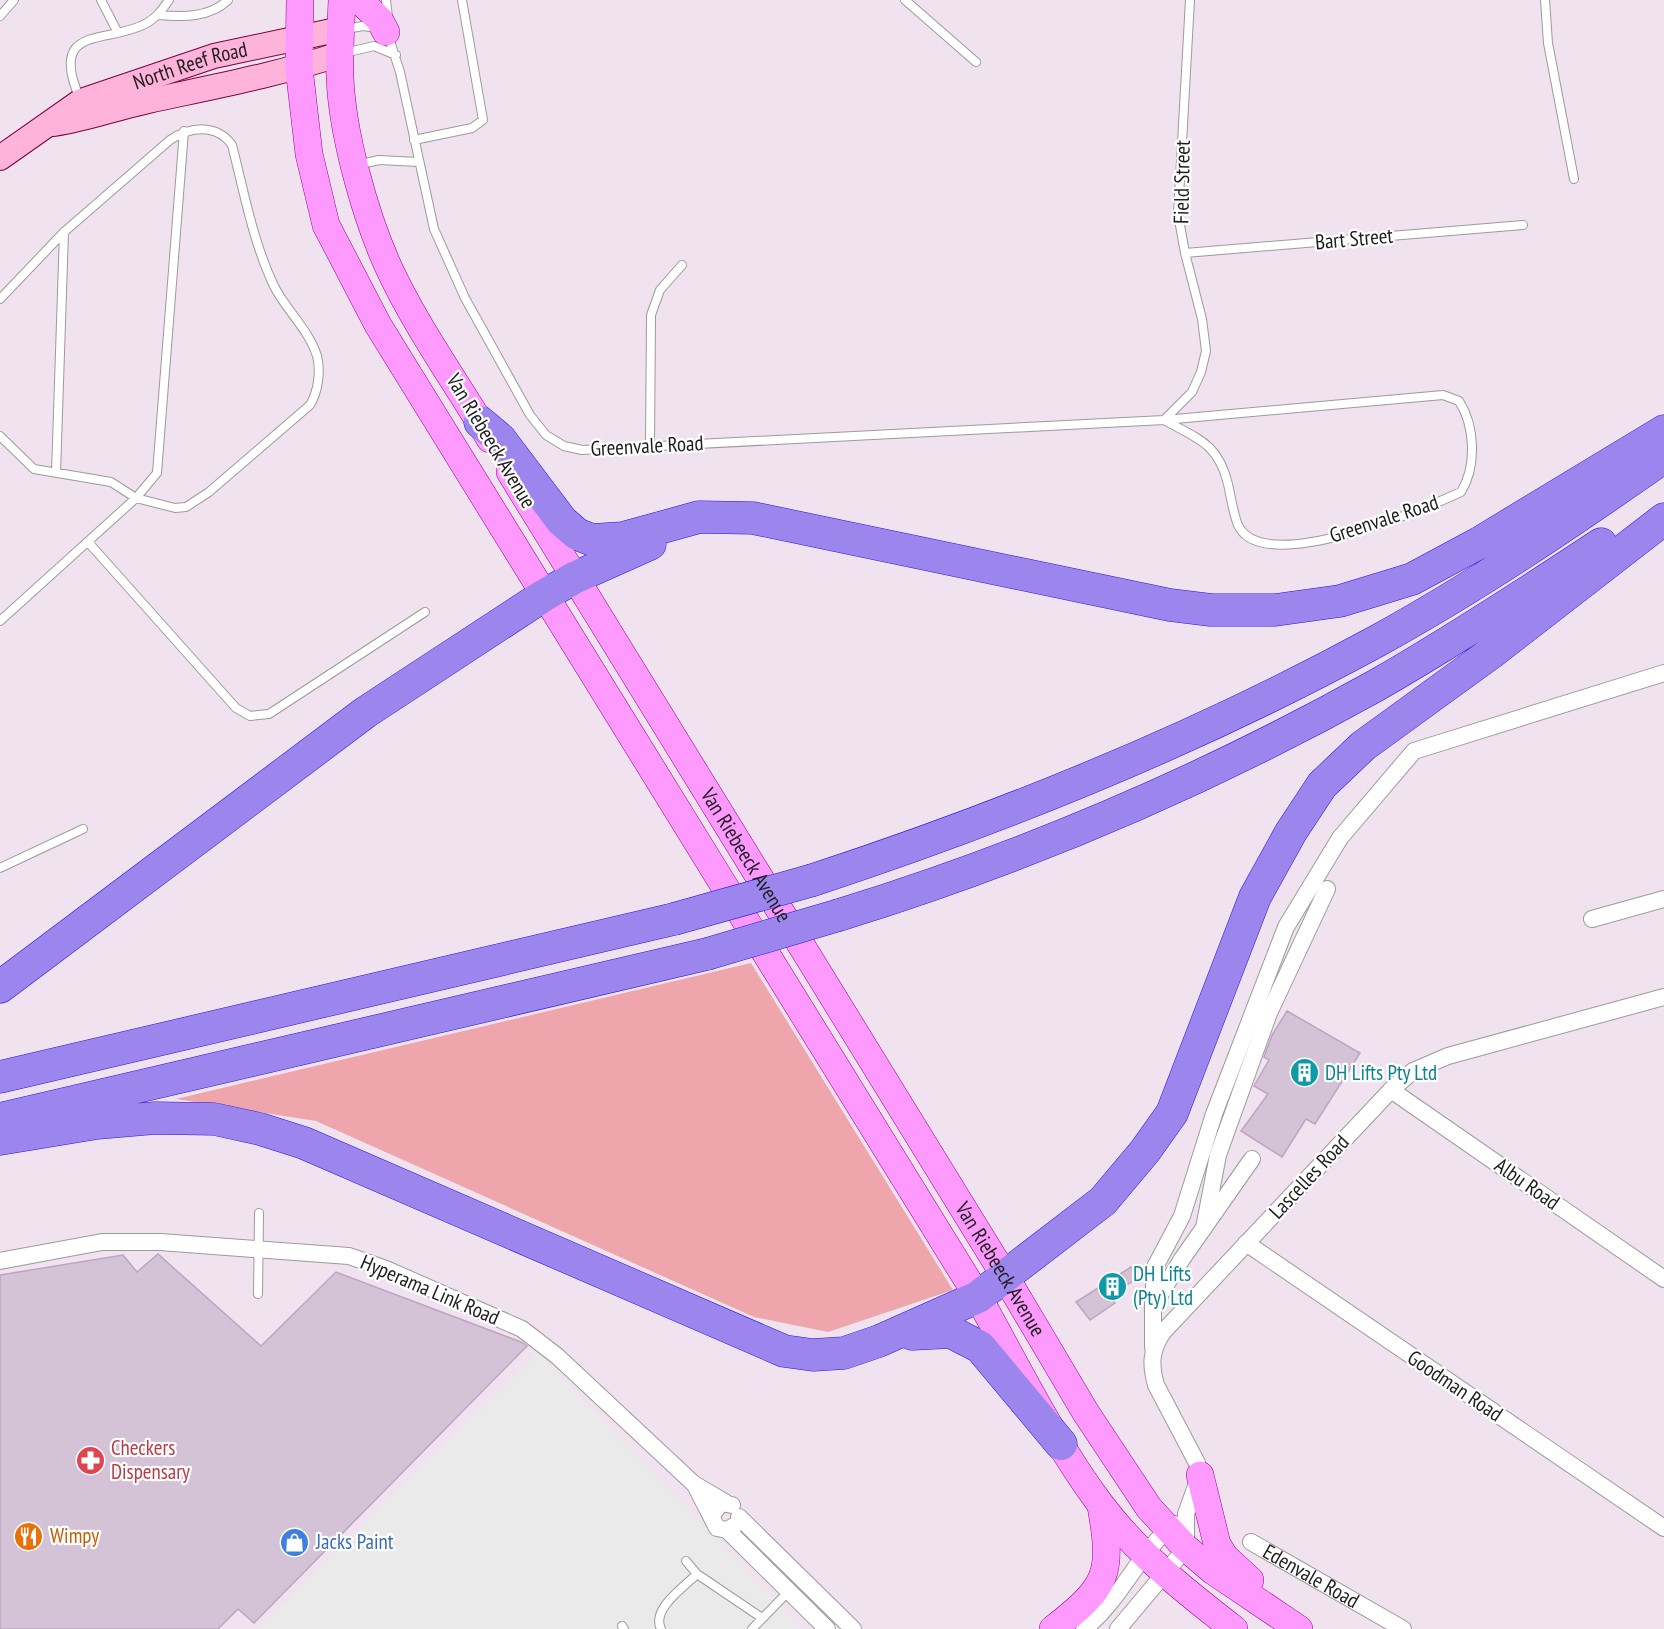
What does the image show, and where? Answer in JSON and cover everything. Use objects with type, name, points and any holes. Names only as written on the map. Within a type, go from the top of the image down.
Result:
[{"type":"highway","points":[[480,423],[500,439],[562,521],[577,534],[592,540],[623,538],[681,520],[732,515],[1170,605],[1211,610],[1275,610],[1340,601],[1412,579],[1479,543],[1664,431]]},
{"type":"highway","points":[[0,1077],[674,919],[813,880],[1012,811],[1192,734],[1378,640],[1557,532],[1664,457]]},
{"type":"highway","points":[[0,1119],[707,954],[839,915],[971,871],[1201,774],[1375,686],[1550,578],[1664,502]]},
{"type":"highway","points":[[0,987],[366,712],[543,596],[574,578],[675,534],[732,515]]},
{"type":"highway","points":[[0,1139],[97,1123],[155,1118],[214,1119],[237,1124],[304,1143],[784,1352],[829,1355],[844,1353],[879,1341],[978,1297],[1006,1278],[1103,1201],[1145,1151],[1172,1113],[1256,897],[1291,832],[1322,785],[1363,746],[1491,653],[1664,519]]},
{"type":"highway","points":[[879,1341],[930,1332],[951,1332],[965,1337],[980,1347],[993,1361],[1061,1444]]},
{"type":"main road","points":[[298,37],[300,0]]},
{"type":"main road","name":"Van Riebeeck Avenue","points":[[342,0],[340,80],[355,165],[369,218],[389,267],[413,314],[1142,1500],[1177,1522],[1186,1548],[1214,1571],[1298,1628]]},
{"type":"main road","points":[[359,0],[379,19],[390,40]]},
{"type":"main road","name":"North Reef Road","points":[[0,158],[49,125],[214,56],[298,37],[340,42]]},
{"type":"main road","name":"Van Riebeeck Avenue","points":[[298,37],[299,68],[309,154],[327,225],[378,325],[543,596],[978,1297],[1061,1444],[1101,1505],[1154,1564],[1234,1629]]},
{"type":"main road","name":"North Reef Road","points":[[85,110],[139,103],[299,68],[340,42]]},
{"type":"main road","points":[[1200,1475],[1214,1536],[1225,1557],[1298,1628]]},
{"type":"main road","points":[[1053,1629],[1090,1597],[1100,1584],[1107,1566],[1108,1549],[1101,1505]]},
{"type":"street","points":[[1118,1629],[1200,1475],[1197,1463],[1156,1385],[1152,1372],[1155,1267],[1182,1216],[1214,1114],[1286,927],[1340,838],[1414,751],[1664,673]]},
{"type":"street","points":[[1204,1228],[1218,1155],[1265,1024],[1328,889]]},
{"type":"street","points":[[1592,919],[1664,898]]},
{"type":"street","name":"Lascelles Road","points":[[1153,1352],[1163,1332],[1391,1090],[1413,1071],[1448,1056],[1664,997]]},
{"type":"street","name":"Albu Road","points":[[1391,1090],[1664,1279]]},
{"type":"street","points":[[1153,1306],[1252,1158]]},
{"type":"street","name":"Hyperama Link Road","points":[[0,1261],[102,1242],[159,1242],[349,1256],[386,1269],[522,1329],[557,1356],[694,1484],[726,1503]]},
{"type":"street","name":"Goodman Road","points":[[1246,1244],[1664,1528]]},
{"type":"street","name":"Hyperama Link Road","points":[[694,1484],[712,1515]]},
{"type":"street","points":[[827,1629],[726,1530],[717,1527],[712,1515],[716,1506],[726,1503],[735,1507],[739,1517],[853,1629]]},
{"type":"street","points":[[726,1530],[735,1526],[739,1517]]},
{"type":"street","name":"Edenvale Road","points":[[1251,1542],[1403,1629]]},
{"type":"street","points":[[1084,1629],[1101,1616],[1154,1564],[1186,1548]]},
{"type":"lane","points":[[0,16],[14,0]]},
{"type":"lane","points":[[101,0],[117,31]]},
{"type":"lane","points":[[85,110],[75,84],[71,57],[78,45],[87,39],[140,27],[158,15],[169,0]]},
{"type":"lane","points":[[158,15],[186,17],[201,14],[228,0]]},
{"type":"lane","name":"Greenvale Road","points":[[386,0],[390,40],[435,229],[465,298],[530,415],[546,435],[564,446],[582,450],[1164,420],[1443,395],[1459,401],[1470,420],[1472,461],[1461,492],[1418,512],[1323,540],[1270,546],[1246,534],[1239,526],[1225,469],[1211,446],[1164,420]]},
{"type":"lane","points":[[414,140],[472,128],[483,120],[462,0]]},
{"type":"lane","points":[[905,0],[976,62]]},
{"type":"lane","name":"Field Street","points":[[1164,420],[1192,392],[1201,372],[1206,351],[1202,319],[1185,253],[1178,214],[1190,0]]},
{"type":"lane","points":[[1545,0],[1548,43],[1574,179]]},
{"type":"lane","points":[[340,42],[363,26],[390,40]]},
{"type":"lane","points":[[340,42],[374,46],[390,40]]},
{"type":"lane","points":[[0,299],[64,232],[170,140],[184,131],[215,130],[224,135],[232,145],[266,268],[275,288],[312,344],[317,358],[315,397],[298,416],[209,492],[186,507],[166,507],[136,498],[111,482],[56,473],[28,465],[0,436]]},
{"type":"lane","points":[[0,621],[136,498],[157,471],[184,131]]},
{"type":"lane","points":[[355,165],[379,160],[419,162]]},
{"type":"lane","name":"Bart Street","points":[[1185,253],[1523,225]]},
{"type":"lane","points":[[56,473],[64,232]]},
{"type":"lane","points":[[650,446],[651,315],[660,290],[682,265]]},
{"type":"lane","points":[[88,542],[236,708],[250,716],[269,714],[424,612]]},
{"type":"lane","points":[[0,868],[83,829]]},
{"type":"lane","points":[[258,1294],[259,1213]]},
{"type":"lane","points":[[686,1561],[697,1574],[762,1618]]},
{"type":"lane","points":[[661,1629],[658,1618],[662,1609],[697,1574]]},
{"type":"lane","points":[[752,1629],[789,1591]]},
{"type":"shaded area","points":[[751,963],[953,1290],[828,1332],[754,1317],[316,1121],[176,1099]]},
{"type":"shaded area","points":[[538,1353],[803,1629],[258,1629]]},
{"type":"building","name":"DH Lifts Pty Ltd","points":[[1287,1011],[1360,1053],[1315,1124],[1306,1119],[1282,1157],[1241,1131],[1268,1094],[1254,1086],[1269,1060],[1264,1057],[1272,1035]]},
{"type":"building","points":[[158,1254],[261,1346],[336,1272],[527,1346],[254,1623],[238,1609],[218,1629],[0,1629],[0,1275],[123,1255],[137,1272]]},
{"type":"building","name":"DH Lifts (Pty) Ltd","points":[[1131,1267],[1138,1278],[1110,1295],[1115,1303],[1090,1320],[1076,1302]]},
{"type":"place","name":"DH Lifts Pty Ltd","points":[[1304,1073]]},
{"type":"place","name":"DH Lifts (Pty) Ltd","points":[[1112,1286]]},
{"type":"place","name":"Checkers Dispensary","points":[[90,1460]]},
{"type":"place","name":"Wimpy","points":[[29,1536]]},
{"type":"place","name":"Jacks Paint","points":[[295,1542]]}]
